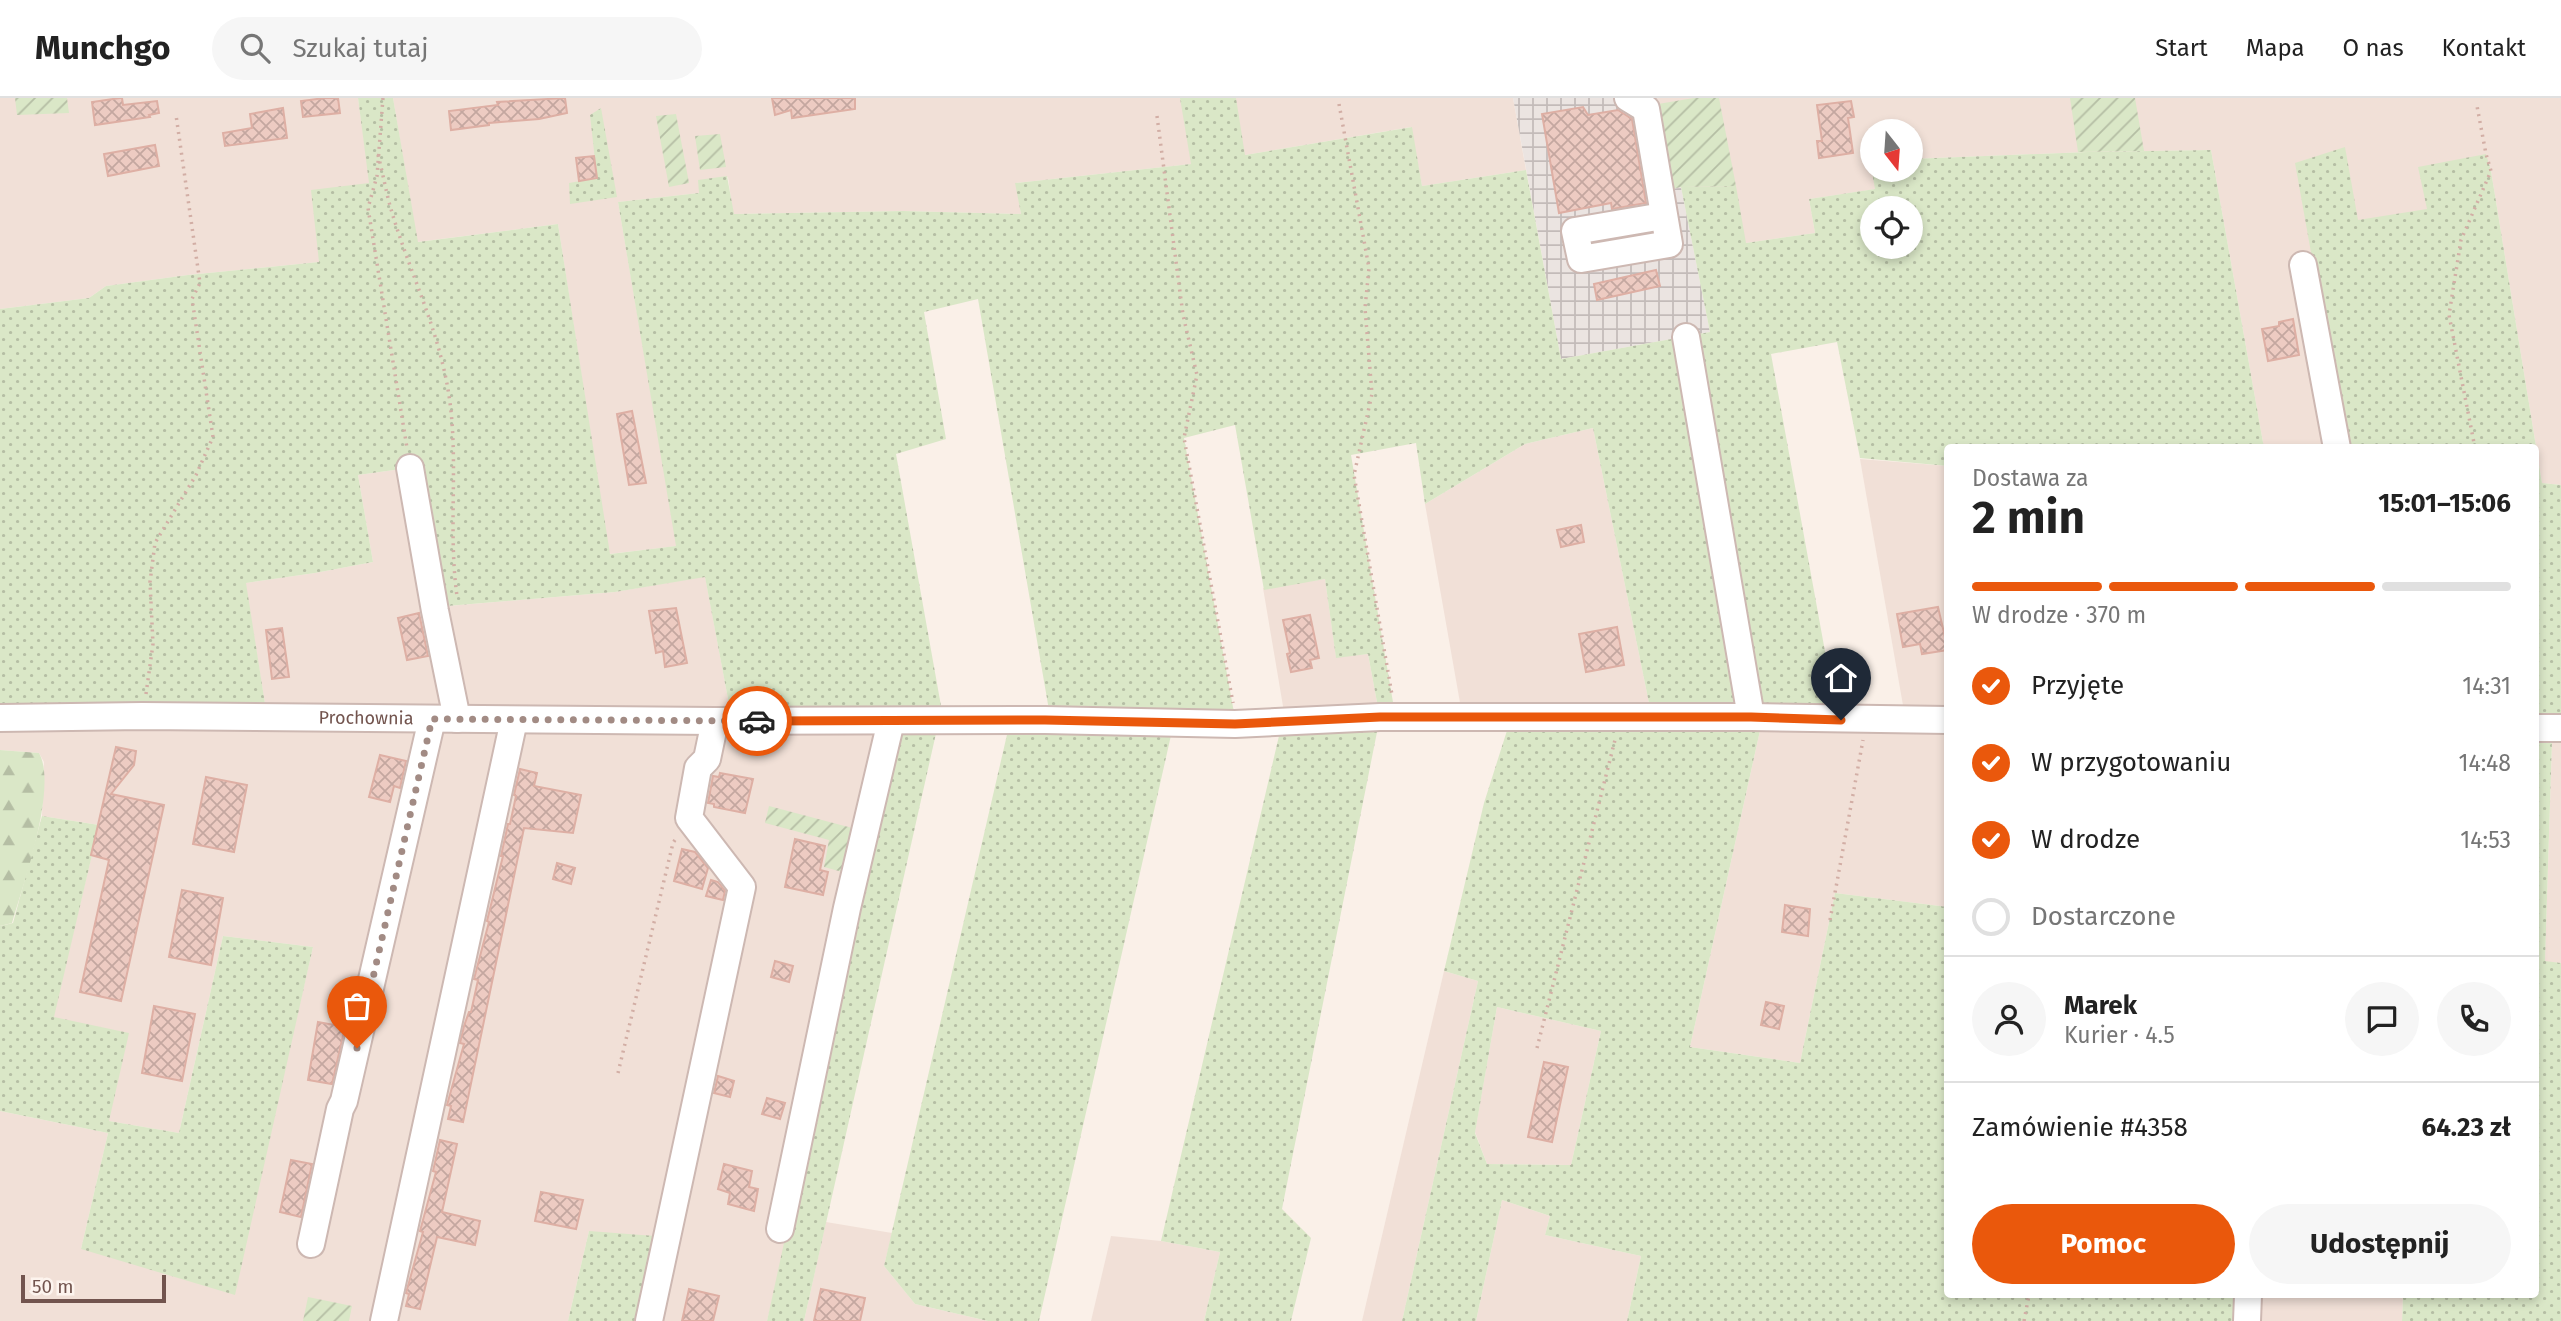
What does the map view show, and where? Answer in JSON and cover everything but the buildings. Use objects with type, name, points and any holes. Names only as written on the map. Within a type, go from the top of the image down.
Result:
[{"type":"street","points":[[1628,98],[1646,109],[1663,216]]},
{"type":"street","points":[[2303,265],[2336,444]]},
{"type":"street","points":[[1686,337],[1751,717]]},
{"type":"street","points":[[311,1244],[340,1109],[444,719],[435,611],[410,468]]},
{"type":"street","name":"Prochownia","points":[[0,718],[142,716],[715,721],[1045,720],[1235,724],[1395,718],[1751,717],[1944,720]]},
{"type":"street","points":[[384,1321],[514,720]]},
{"type":"street","points":[[649,1321],[742,887],[689,818],[698,768],[707,759],[715,721]]},
{"type":"street","points":[[780,1229],[842,934],[891,721]]},
{"type":"street","points":[[2539,727],[2561,728]]},
{"type":"street","points":[[2247,1321],[2248,1298]]},
{"type":"path","points":[[383,98],[377,176],[368,208],[410,468]]},
{"type":"path","points":[[1339,104],[1369,268],[1365,308],[1372,394],[1354,475],[1395,718]]},
{"type":"path","points":[[2474,444],[2449,315],[2461,240],[2491,171],[2477,106]]},
{"type":"path","points":[[142,716],[153,644],[150,582],[155,543],[196,475],[213,437],[192,299],[200,283],[176,114]]},
{"type":"path","points":[[1157,116],[1183,315],[1198,375],[1184,438],[1235,724]]},
{"type":"path","points":[[378,155],[389,202],[437,343],[452,411],[452,530],[458,603]]},
{"type":"path","points":[[1537,1048],[1621,717]]},
{"type":"path","points":[[1829,920],[1867,720]]},
{"type":"path","points":[[618,1073],[673,842],[689,818]]},
{"type":"path","points":[[2024,1321],[2028,1298]]},
{"type":"shaded area","points":[[0,98],[358,98],[370,183],[319,262],[106,286],[89,298],[0,309]]},
{"type":"shaded area","points":[[393,98],[1513,98],[1526,170],[1422,186],[1411,127],[1191,164],[1016,183],[1021,214],[903,211],[733,214],[728,177],[699,193],[618,202],[677,546],[609,554],[558,224],[417,242]]},
{"type":"shaded area","points":[[1513,98],[1632,98],[1669,190],[1681,187],[1710,332],[1561,359]]},
{"type":"shaded area","points":[[1632,98],[2561,98],[2561,485],[2542,483],[2539,444],[2536,444],[2491,171],[2427,209],[2347,444],[2263,444],[2211,150],[1923,159],[1923,119],[1860,119],[1860,182],[1874,182],[1876,189],[1809,199],[1815,233],[1746,243],[1681,187],[1668,190]]},
{"type":"shaded area","points":[[1593,428],[1650,708],[1462,714],[1425,504],[1525,444]]},
{"type":"shaded area","points":[[1860,459],[1944,466],[1944,711],[1904,711]]},
{"type":"shaded area","points":[[423,466],[448,606],[615,592],[705,576],[731,715],[266,710],[245,583],[373,562],[358,475]]},
{"type":"shaded area","points":[[1325,579],[1336,657],[1368,654],[1379,713],[1285,718],[1263,588]]},
{"type":"shaded area","points":[[1763,717],[1944,720],[1944,907],[1835,893],[1800,1063],[1690,1047]]},
{"type":"shaded area","points":[[0,726],[880,730],[789,1231],[767,1321],[656,1321],[589,1231],[568,1321],[0,1321],[0,1111],[108,1133],[81,1249],[280,1089],[313,947],[223,936],[179,1133],[109,1121],[53,1017],[99,825],[42,816],[44,762],[39,753],[0,750]]},
{"type":"shaded area","points":[[2552,741],[2561,741],[2561,963],[2545,962]]},
{"type":"shaded area","points":[[1444,971],[1478,981],[1402,1321],[1362,1321]]},
{"type":"shaded area","points":[[1497,1007],[1601,1031],[1571,1165],[1487,1164],[1475,1132]]},
{"type":"shaded area","points":[[1502,1200],[1550,1216],[1545,1235],[1641,1256],[1627,1321],[1476,1321]]},
{"type":"shaded area","points":[[826,1222],[892,1233],[884,1266],[915,1304],[988,1321],[804,1321]]},
{"type":"shaded area","points":[[1111,1236],[1161,1241],[1220,1252],[1204,1321],[1091,1321]]},
{"type":"shaded area","points":[[2258,1298],[2403,1298],[2402,1321],[2256,1321]]},
{"type":"green space","points":[[15,98],[67,98],[69,113],[17,115]]},
{"type":"green space","points":[[358,98],[393,98],[418,242],[558,224],[610,554],[676,546],[618,202],[699,193],[698,180],[727,176],[734,214],[903,211],[1021,214],[1015,183],[1191,164],[1180,98],[1236,98],[1245,155],[1412,127],[1422,186],[1526,170],[1561,359],[1710,332],[1681,187],[1736,186],[1746,243],[1815,233],[1809,199],[1875,189],[1874,182],[1923,182],[1923,159],[2211,150],[2263,444],[1944,444],[1944,466],[1860,458],[1837,342],[1771,354],[1836,712],[1650,708],[1593,428],[1525,444],[1425,504],[1416,443],[1351,455],[1395,714],[1379,713],[1368,654],[1336,658],[1325,579],[1264,590],[1235,425],[1184,438],[1235,718],[1050,716],[978,299],[924,312],[946,439],[896,454],[943,717],[731,715],[705,577],[615,592],[447,606],[423,466],[358,475],[373,562],[246,583],[266,710],[0,708],[0,309],[89,298],[106,286],[319,262],[311,190],[369,183]]},
{"type":"green space","points":[[1694,98],[1719,98],[1736,186],[1681,187],[1668,190],[1652,105]]},
{"type":"green space","points":[[2070,98],[2135,98],[2144,151],[2078,152]]},
{"type":"green space","points":[[601,108],[617,197],[570,204],[569,183],[597,178],[590,115]]},
{"type":"green space","points":[[676,114],[689,183],[669,187],[656,116]]},
{"type":"green space","points":[[720,134],[726,167],[700,170],[695,136]]},
{"type":"green space","points":[[2345,147],[2358,220],[2427,209],[2418,167],[2486,154],[2536,444],[2345,444],[2295,163]]},
{"type":"green space","points":[[2539,465],[2542,483],[2561,485],[2561,717],[2539,717]]},
{"type":"green space","points":[[1380,717],[1282,1209],[1311,1238],[1291,1321],[1204,1321],[1220,1252],[1161,1241],[1282,723]]},
{"type":"green space","points":[[1763,717],[1690,1047],[1800,1063],[1835,893],[1944,907],[1944,1298],[2248,1298],[2247,1321],[1627,1321],[1641,1256],[1545,1235],[1550,1216],[1502,1200],[1476,1321],[1402,1321],[1478,981],[1444,971],[1484,803],[1511,718]],"holes":[[[1497,1007],[1601,1031],[1571,1165],[1487,1164],[1475,1133]]]},
{"type":"green space","points":[[1174,722],[1039,1321],[988,1321],[915,1304],[884,1266],[1009,726]]},
{"type":"green space","points":[[903,729],[937,729],[804,1321],[767,1321],[893,743]]},
{"type":"green space","points":[[2539,741],[2552,741],[2545,961],[2561,963],[2561,1321],[2402,1321],[2403,1298],[2539,1298]]},
{"type":"green space","points":[[0,750],[39,753],[44,769],[44,789],[37,836],[12,923],[0,926]]},
{"type":"green space","points":[[769,806],[856,829],[846,873],[824,867],[829,840],[765,823]]},
{"type":"green space","points":[[42,816],[99,825],[54,1017],[129,1033],[109,1121],[179,1133],[223,936],[313,947],[235,1295],[81,1249],[108,1133],[0,1111],[0,926],[13,923]]},
{"type":"green space","points":[[589,1231],[668,1237],[644,1321],[568,1321]]},
{"type":"green space","points":[[308,1297],[352,1306],[349,1321],[303,1321]]},
{"type":"way so far","points":[[357,1048],[432,719],[757,721]]},
{"type":"route","points":[[757,721],[1045,720],[1235,724],[1380,717],[1751,717],[1841,720]]}]
